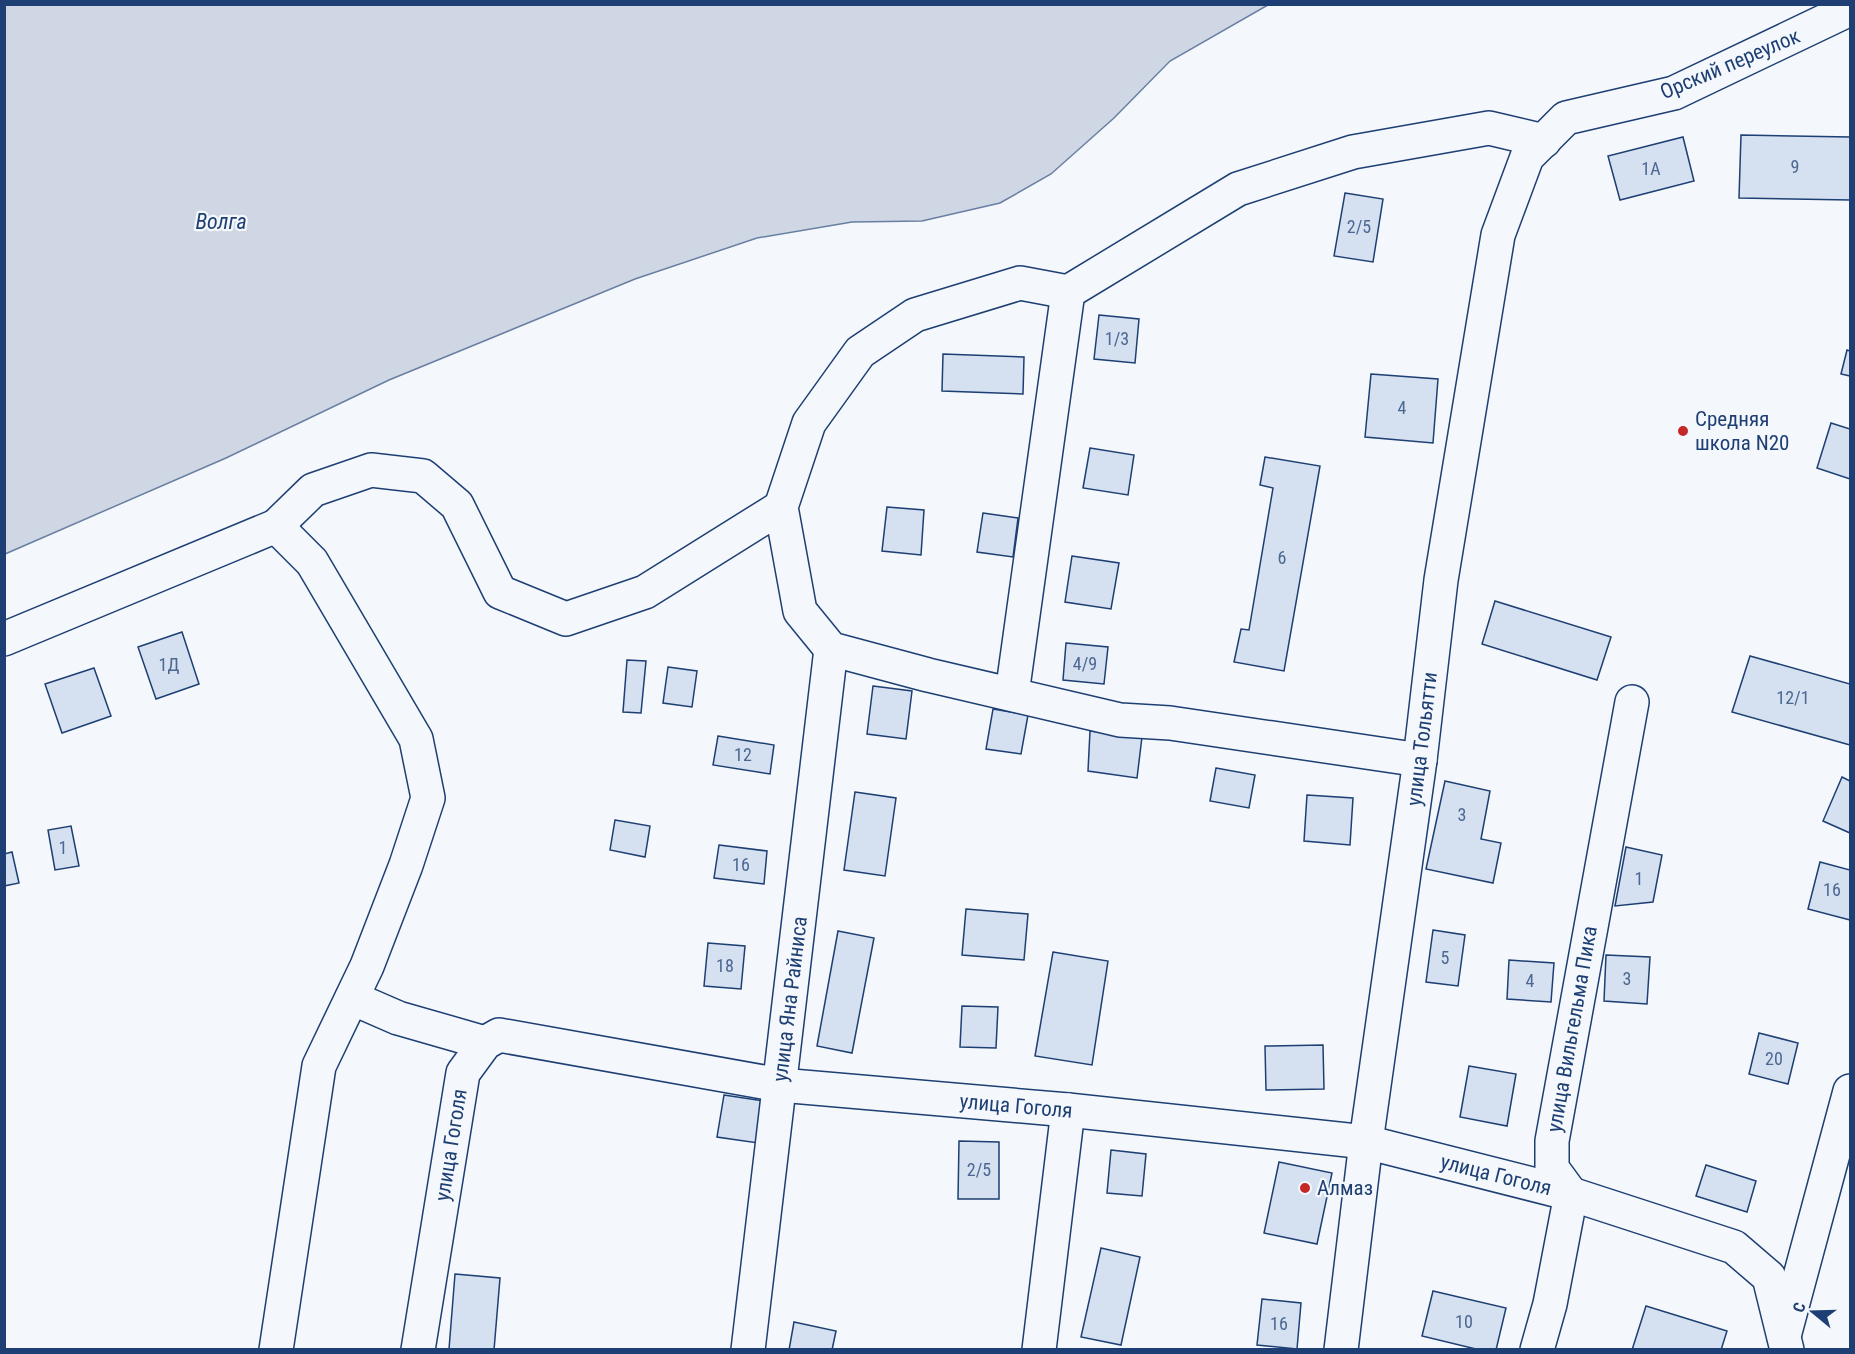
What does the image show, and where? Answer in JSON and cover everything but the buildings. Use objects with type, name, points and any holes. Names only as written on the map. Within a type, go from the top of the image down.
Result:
[{"type":"street","name":"Орский переулок","points":[[1544,141],[1566,118],[1674,93],[1851,9]]},
{"type":"street","points":[[1420,760],[1170,723],[1120,720],[831,649],[800,611],[781,507],[809,423],[860,352],[915,315],[1020,283],[1068,292],[1238,189],[1353,152],[1489,128],[1544,141]]},
{"type":"street","name":"улица Тольятти","points":[[1341,1350],[1366,1142],[1420,760],[1441,580],[1498,235],[1527,158],[1544,141]]},
{"type":"street","points":[[1012,694],[1068,292]]},
{"type":"street","points":[[4,639],[276,526],[313,490],[371,470],[423,476],[457,505],[482,560],[500,592],[566,619],[645,592],[781,507]]},
{"type":"street","points":[[276,526],[312,562],[416,739],[428,798],[406,865],[352,998],[319,1066],[276,1350]]},
{"type":"street","name":"улица Яна Райниса","points":[[748,1350],[831,649]]},
{"type":"street","name":"улица Вильгельма Пика","points":[[1571,1194],[1552,1168],[1551,1141],[1632,702]]},
{"type":"street","points":[[352,998],[398,1018],[485,1043]]},
{"type":"street","name":"улица Гоголя","points":[[418,1350],[463,1073],[485,1043],[499,1035],[780,1084],[1068,1110],[1366,1142],[1571,1194],[1734,1247],[1768,1277],[1783,1346]]},
{"type":"street","points":[[1783,1346],[1851,1091]]},
{"type":"street","points":[[1039,1350],[1068,1110]]},
{"type":"street","points":[[1538,1350],[1550,1304],[1571,1194]]},
{"type":"water","name":"Волга","points":[[4,5],[1268,5],[1170,61],[1114,118],[1051,174],[1000,203],[922,221],[852,222],[757,238],[635,279],[389,380],[226,458],[5,554]]},
{"type":"place","name":"Средняя школа N20","points":[[1683,431]]},
{"type":"place","name":"Алмаз","points":[[1305,1188]]}]
